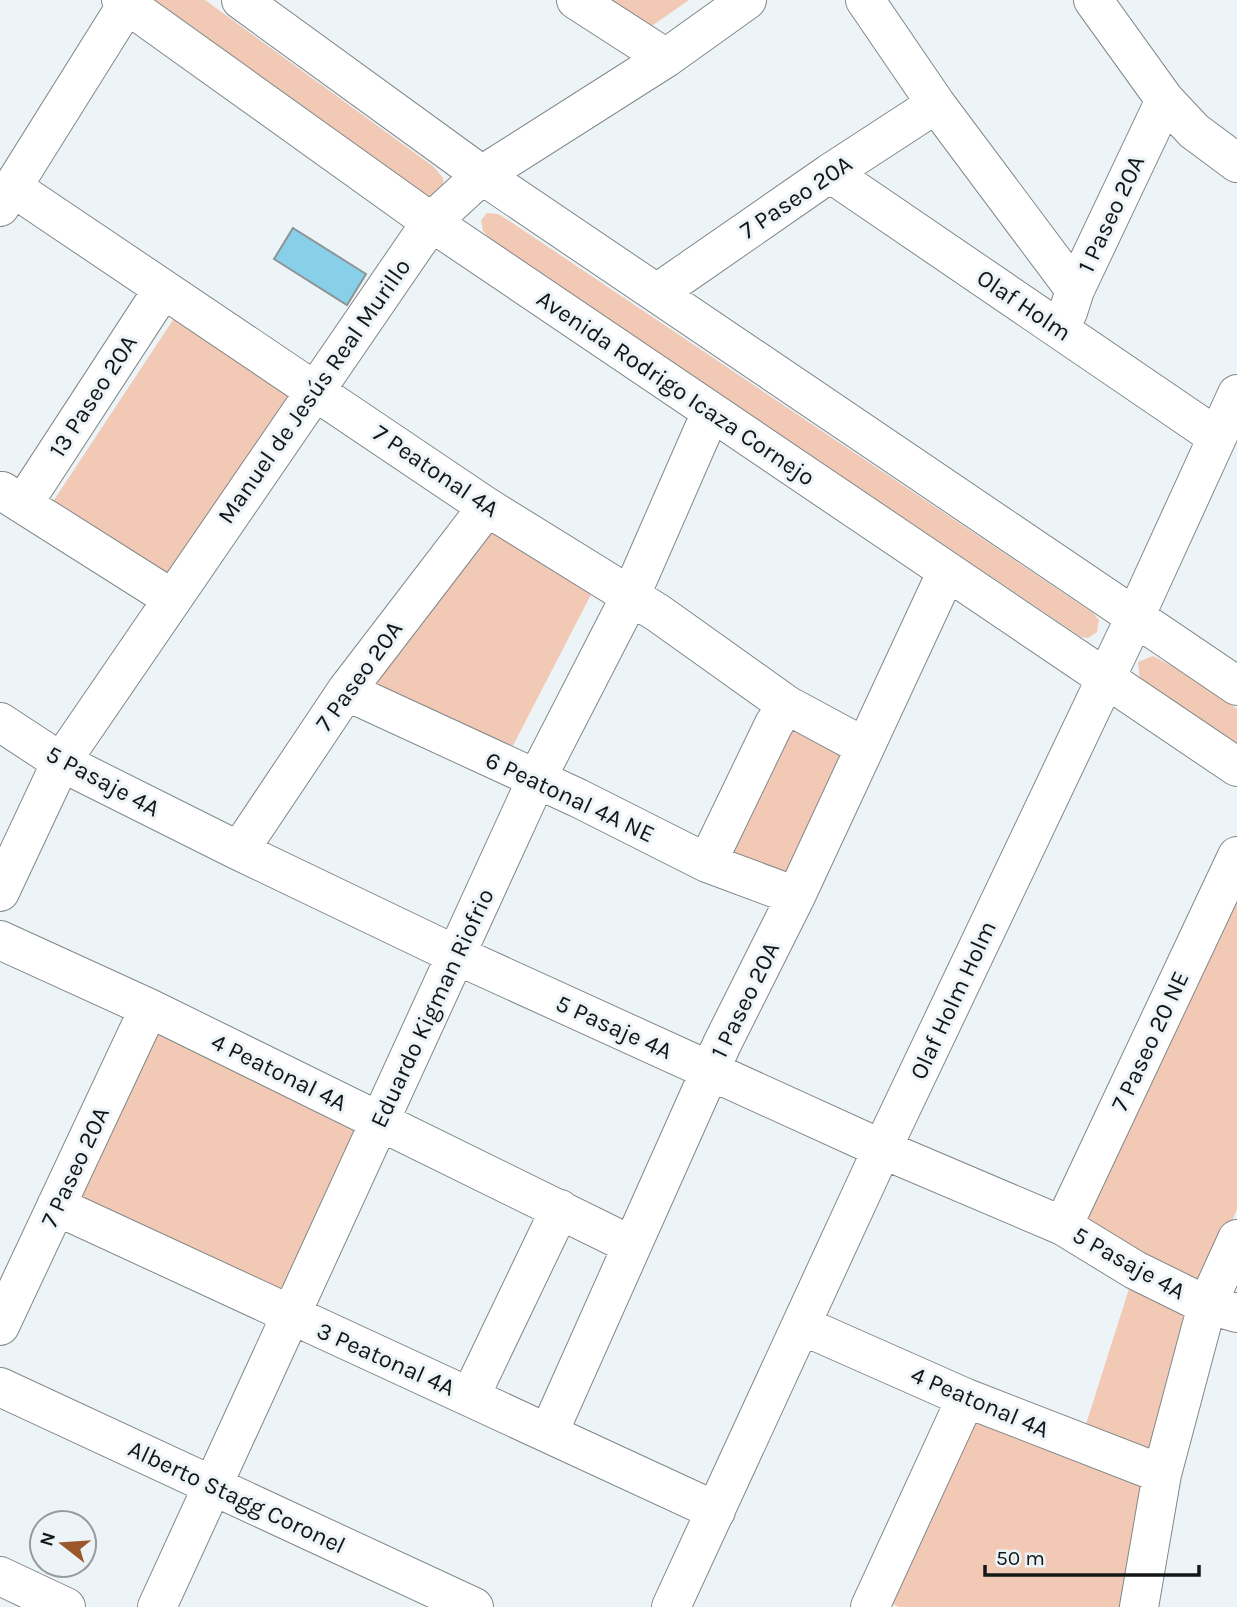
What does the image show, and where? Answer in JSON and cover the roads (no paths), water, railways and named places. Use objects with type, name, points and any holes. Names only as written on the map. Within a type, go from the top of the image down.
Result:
[{"type":"street","points":[[241,0],[482,175],[1237,686]]},
{"type":"street","points":[[576,0],[666,58]]},
{"type":"street","name":"Manuel de Jesús Real Murillo","points":[[0,892],[61,762],[430,222],[482,175],[666,58],[747,0]]},
{"type":"street","name":"Olaf Holm","points":[[865,0],[936,104],[1075,290]]},
{"type":"street","points":[[1093,0],[1165,100],[1194,131],[1237,163]]},
{"type":"street","points":[[6,197],[124,2]]},
{"type":"street","name":"Avenida Rodrigo Icaza Cornejo","points":[[124,2],[430,222],[1237,768]]},
{"type":"street","name":"1 Paseo 20A","points":[[1062,331],[1075,290],[1165,100]]},
{"type":"street","name":"7 Paseo 20A","points":[[657,293],[830,173],[936,104]]},
{"type":"street","name":"Olaf Holm","points":[[830,173],[1217,437]]},
{"type":"street","name":"7 Peatonal 4A","points":[[6,197],[163,289],[487,507],[631,595],[787,705],[865,747]]},
{"type":"street","name":"13 Paseo 20A","points":[[11,497],[163,289]]},
{"type":"street","name":"Olaf Holm Holm","points":[[671,1607],[882,1149],[1135,617],[1237,394]]},
{"type":"street","name":"Eduardo Kigman Riofrio","points":[[157,1607],[537,778],[631,595],[711,412]]},
{"type":"street","points":[[11,497],[171,598]]},
{"type":"street","name":"7 Paseo 20A","points":[[239,851],[346,691],[487,507]]},
{"type":"street","name":"1 Paseo 20A","points":[[548,1432],[710,1070],[796,896],[947,571]]},
{"type":"street","name":"6 Peatonal 4A NE","points":[[346,691],[503,765],[537,778],[707,863],[796,896]]},
{"type":"street","points":[[707,863],[774,724],[787,705]]},
{"type":"street","name":"5 Pasaje 4A","points":[[0,722],[61,762],[239,851],[456,955],[882,1149],[1063,1226],[1135,1270],[1222,1309]]},
{"type":"street","name":"7 Paseo 20 NE","points":[[1063,1226],[1237,856]]},
{"type":"street","name":"4 Peatonal 4A","points":[[0,940],[149,1008],[632,1245]]},
{"type":"street","name":"7 Paseo 20A","points":[[0,1326],[149,1008]]},
{"type":"street","name":"3 Peatonal 4A","points":[[56,1206],[716,1510]]},
{"type":"street","points":[[470,1397],[561,1209]]},
{"type":"street","points":[[1139,1607],[1162,1474],[1222,1309],[1237,1238]]},
{"type":"street","name":"4 Peatonal 4A","points":[[801,1325],[966,1398],[1162,1474]]},
{"type":"street","name":"Alberto Stagg Coronel","points":[[0,1387],[466,1605]]},
{"type":"street","points":[[882,1603],[966,1398]]},
{"type":"street","points":[[0,1576],[66,1607]]}]
